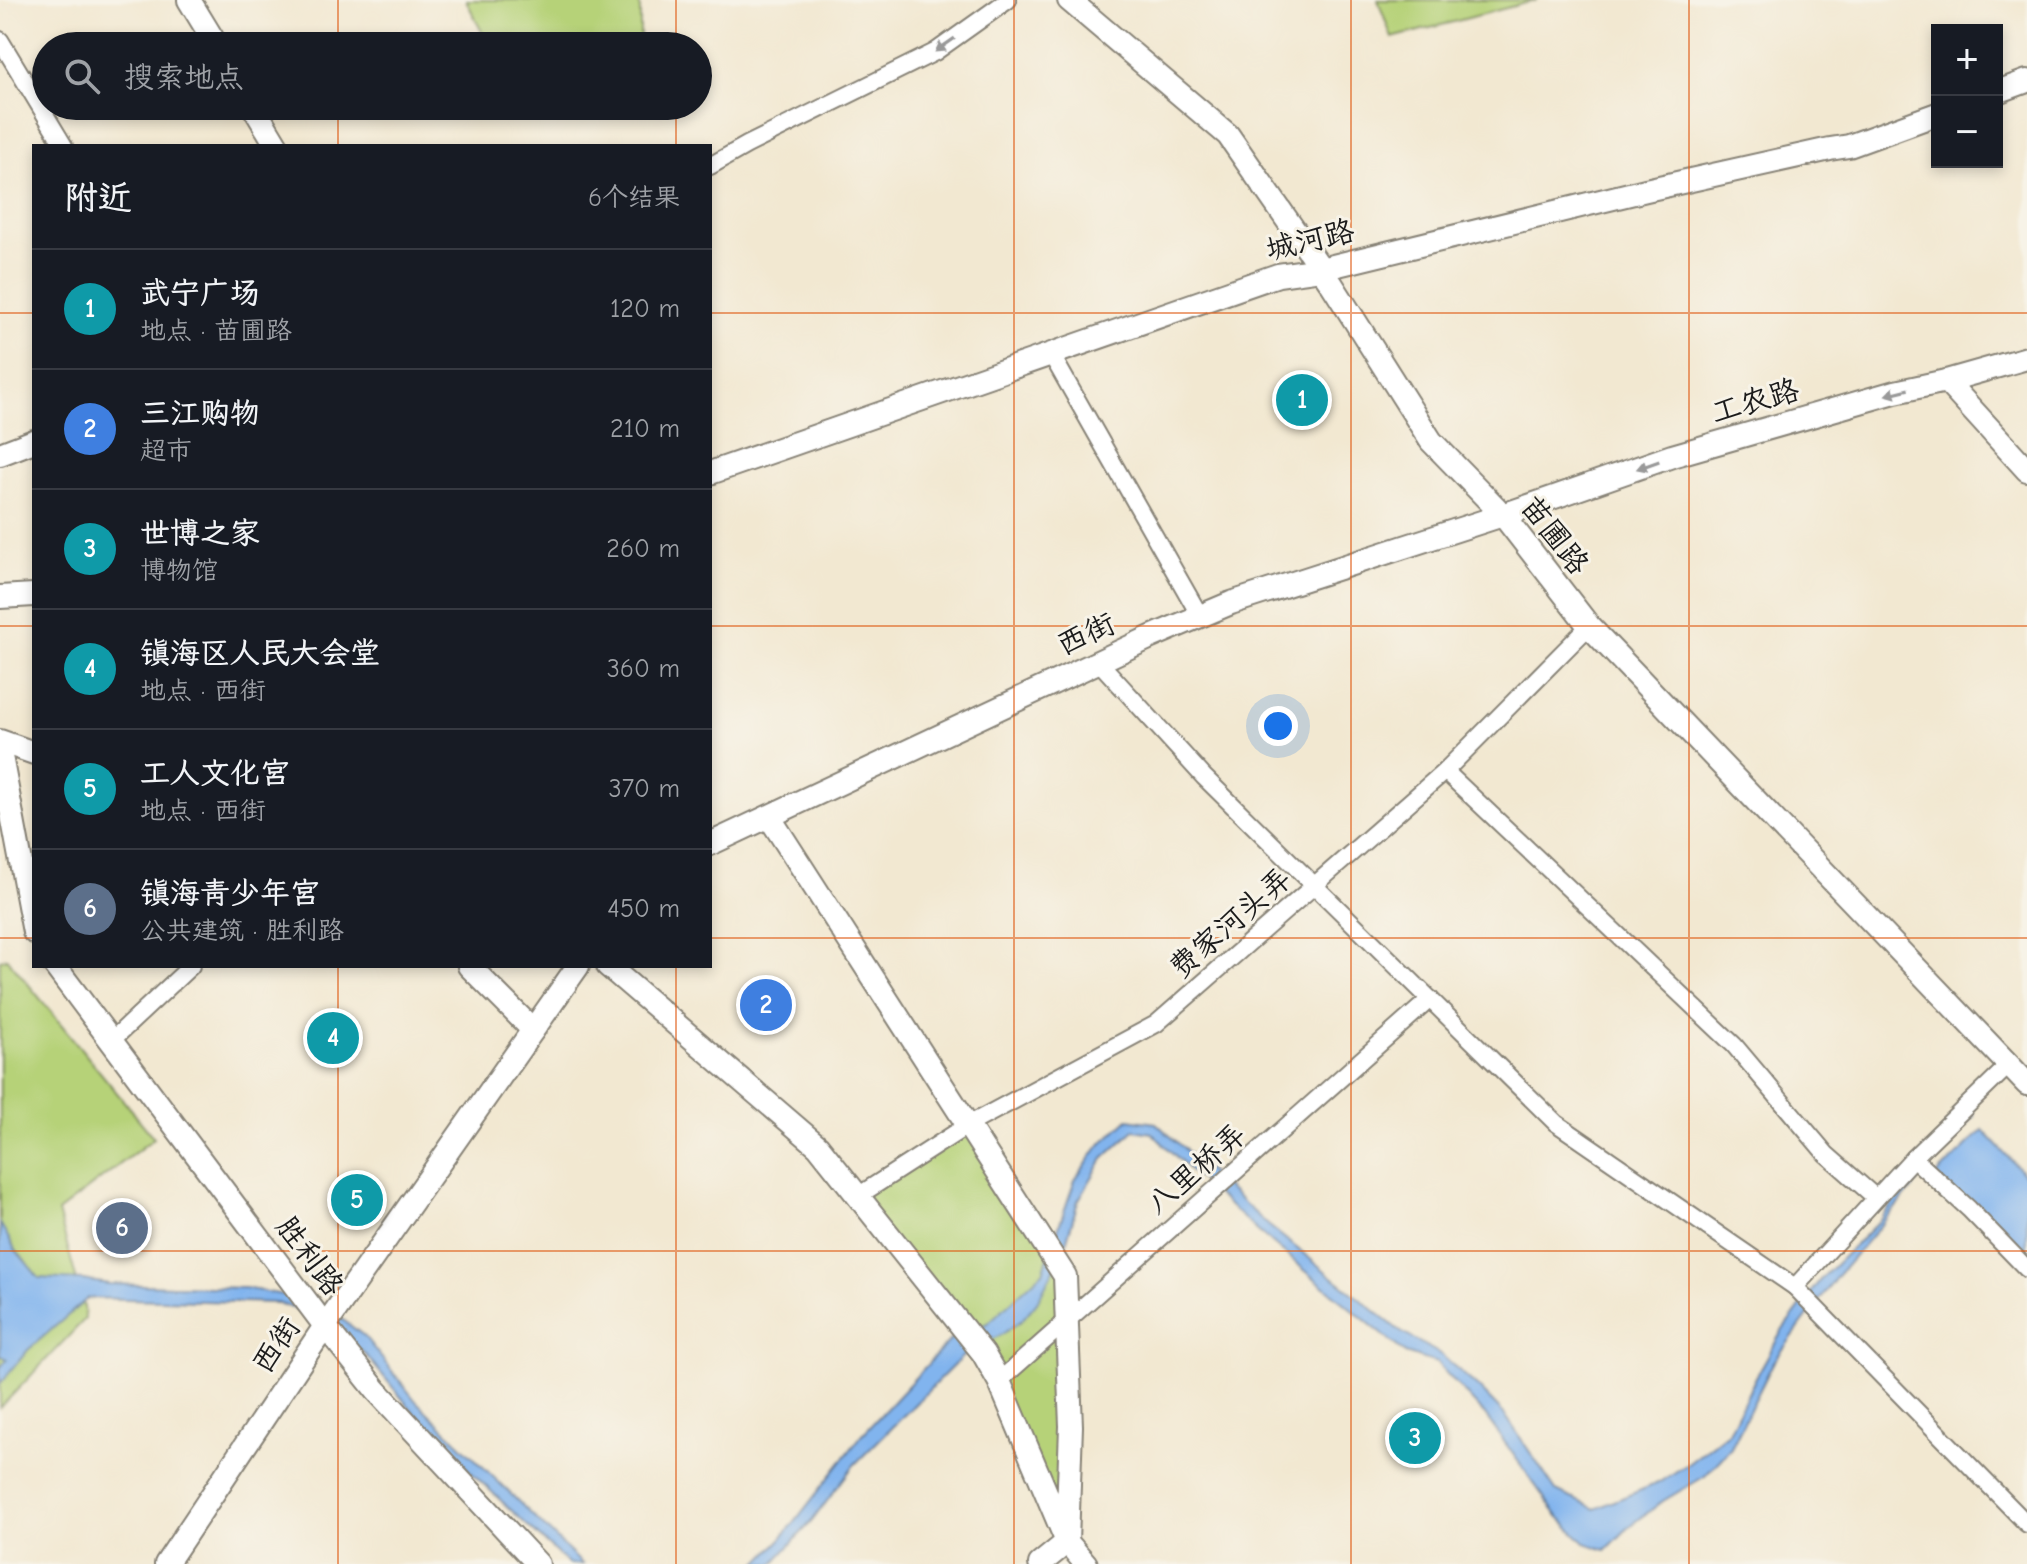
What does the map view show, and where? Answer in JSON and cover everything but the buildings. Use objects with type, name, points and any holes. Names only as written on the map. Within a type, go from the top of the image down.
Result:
[{"type":"street","points":[[189,0],[208,32]]},
{"type":"street","points":[[712,165],[935,52],[1008,0]]},
{"type":"street","name":"苗圃路","points":[[1069,0],[1228,135],[1321,269],[1431,441],[1503,515],[1589,626],[2027,1084]]},
{"type":"street","points":[[0,40],[32,93]]},
{"type":"street","points":[[2003,90],[2027,81]]},
{"type":"street","name":"城河路","points":[[712,472],[1278,275],[1321,269],[1646,190],[1849,146],[1931,116]]},
{"type":"street","points":[[48,120],[63,144]]},
{"type":"street","points":[[261,120],[276,144]]},
{"type":"street","points":[[1051,354],[1200,616]]},
{"type":"street","name":"工农路","points":[[1503,515],[1672,456],[2027,358]]},
{"type":"street","points":[[1946,381],[2027,470]]},
{"type":"street","points":[[0,454],[32,442]]},
{"type":"street","name":"西街","points":[[712,843],[1231,603],[1503,515]]},
{"type":"street","points":[[0,597],[32,595]]},
{"type":"street","name":"费家河头弄","points":[[858,1196],[968,1125],[1156,1024],[1445,771],[1589,626]]},
{"type":"street","points":[[1099,662],[1204,777],[1556,1123],[1795,1287],[2027,1524]]},
{"type":"street","points":[[0,741],[32,752]]},
{"type":"street","points":[[0,751],[32,921]]},
{"type":"street","points":[[1445,771],[1734,1045],[1826,1154],[1876,1198]]},
{"type":"street","points":[[770,818],[1065,1276],[1071,1426],[1067,1542],[1040,1564]]},
{"type":"street","name":"胜利路","points":[[56,968],[376,1390],[538,1564]]},
{"type":"street","points":[[111,1041],[189,968]]},
{"type":"street","points":[[471,968],[533,1030]]},
{"type":"street","name":"西街","points":[[166,1564],[325,1326],[577,968]]},
{"type":"street","points":[[610,968],[818,1146],[858,1196],[983,1353],[999,1381],[1067,1542],[1086,1564]]},
{"type":"street","name":"八里桥弄","points":[[999,1381],[1430,999]]},
{"type":"street","points":[[1795,1287],[1913,1158],[2009,1065]]},
{"type":"street","points":[[1913,1158],[1969,1209],[2027,1269]]},
{"type":"green space","points":[[466,0],[637,0],[640,5],[640,32],[482,32]]},
{"type":"green space","points":[[1378,0],[1537,0],[1392,38]]},
{"type":"green space","points":[[7,958],[154,1138],[58,1212],[85,1319],[0,1408],[0,960]]},
{"type":"green space","points":[[968,1125],[1065,1276],[1067,1542],[999,1381],[858,1196]]},
{"type":"water","points":[[1969,1094],[1974,1116],[1838,1275],[1773,1363],[1731,1448],[1705,1476],[1663,1501],[1629,1527],[1606,1550],[1585,1543],[1556,1514],[1485,1415],[1437,1363],[1405,1353],[1261,1234],[1152,1133],[1134,1130],[1103,1159],[1078,1201],[1064,1250],[1037,1302],[1022,1320],[963,1356],[854,1465],[812,1521],[773,1564],[757,1564],[782,1538],[862,1435],[952,1338],[988,1323],[1043,1272],[1075,1180],[1099,1146],[1128,1119],[1156,1123],[1268,1225],[1401,1332],[1440,1354],[1505,1415],[1556,1491],[1595,1509],[1658,1483],[1729,1432],[1782,1331],[1821,1279],[1881,1219]]},
{"type":"water","points":[[1983,1130],[2027,1177],[2027,1263],[1936,1176]]},
{"type":"water","points":[[0,1223],[15,1249],[39,1278],[109,1284],[244,1288],[318,1301],[364,1336],[416,1401],[582,1564],[568,1564],[437,1440],[364,1353],[300,1310],[277,1303],[88,1298],[28,1350],[0,1384],[0,1368],[7,1359],[0,1355]]},
{"type":"place","name":"武宁广场","points":[[1302,400]]},
{"type":"place","name":"三江购物","points":[[766,1005]]},
{"type":"place","name":"镇海区人民大会堂","points":[[333,1038]]},
{"type":"place","name":"工人文化宫","points":[[357,1200]]},
{"type":"place","name":"镇海青少年宫","points":[[122,1228]]},
{"type":"place","name":"世博之家","points":[[1415,1438]]}]
